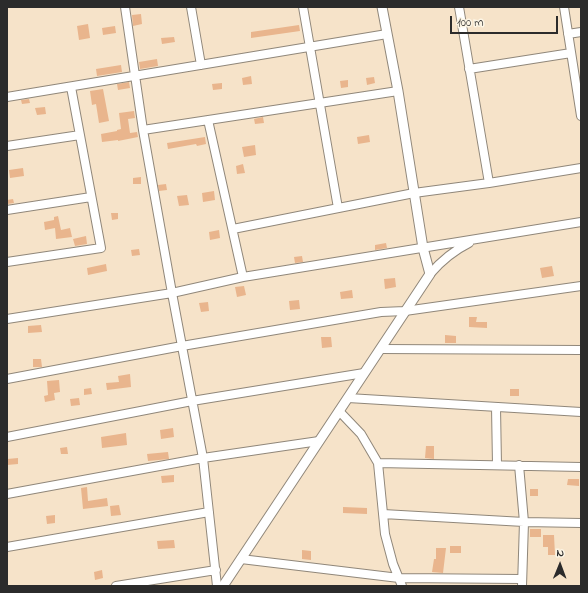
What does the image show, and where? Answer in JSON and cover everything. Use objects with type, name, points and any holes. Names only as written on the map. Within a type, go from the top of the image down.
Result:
[{"type":"street","points":[[125,7],[143,130],[203,458],[218,586]]},
{"type":"street","points":[[191,7],[201,65]]},
{"type":"street","points":[[303,7],[338,208]]},
{"type":"street","points":[[382,7],[398,91],[423,248],[430,274]]},
{"type":"street","points":[[459,7],[489,183]]},
{"type":"street","points":[[564,7],[579,91],[581,116]]},
{"type":"street","points":[[568,34],[581,32]]},
{"type":"street","points":[[7,97],[387,34]]},
{"type":"street","points":[[469,69],[571,53]]},
{"type":"street","points":[[7,262],[101,248],[71,87]]},
{"type":"street","points":[[143,130],[398,91]]},
{"type":"street","points":[[208,120],[243,277]]},
{"type":"street","points":[[7,146],[80,135]]},
{"type":"street","points":[[233,229],[414,193],[489,183],[581,168]]},
{"type":"street","points":[[7,210],[92,197]]},
{"type":"street","points":[[7,319],[172,293],[243,277],[581,222]]},
{"type":"street","points":[[223,586],[430,274],[443,259],[458,248],[479,239]]},
{"type":"street","points":[[7,379],[182,346],[381,312],[405,311],[581,286]]},
{"type":"street","points":[[381,350],[581,350]]},
{"type":"street","points":[[7,437],[192,401],[364,373]]},
{"type":"street","points":[[348,398],[581,412]]},
{"type":"street","points":[[496,407],[497,465]]},
{"type":"street","points":[[339,411],[361,434],[378,463],[385,534],[393,564],[401,582]]},
{"type":"street","points":[[7,494],[203,458],[319,441]]},
{"type":"street","points":[[378,463],[581,467]]},
{"type":"street","points":[[242,558],[401,582],[521,582],[524,522],[519,466]]},
{"type":"street","points":[[7,547],[209,512]]},
{"type":"street","points":[[383,514],[524,522],[581,523]]},
{"type":"street","points":[[116,586],[216,570]]},
{"type":"building","points":[[141,14],[142,24],[133,26],[132,15]]},
{"type":"building","points":[[88,24],[90,38],[79,40],[77,26]]},
{"type":"building","points":[[299,25],[300,31],[251,38],[251,32]]},
{"type":"building","points":[[115,26],[116,33],[103,35],[102,28]]},
{"type":"building","points":[[174,37],[175,42],[162,44],[161,38]]},
{"type":"building","points":[[157,59],[158,66],[140,69],[139,62]]},
{"type":"building","points":[[121,65],[122,72],[97,76],[96,69]]},
{"type":"building","points":[[251,76],[252,84],[243,85],[242,78]]},
{"type":"building","points":[[374,77],[375,83],[367,85],[366,78]]},
{"type":"building","points":[[348,80],[348,87],[341,88],[340,81]]},
{"type":"building","points":[[129,82],[130,88],[118,90],[117,84]]},
{"type":"building","points":[[222,83],[222,89],[213,90],[212,84]]},
{"type":"building","points":[[103,89],[109,121],[99,123],[96,104],[92,105],[90,91]]},
{"type":"building","points":[[29,99],[30,103],[22,104],[21,100]]},
{"type":"building","points":[[45,107],[46,114],[37,115],[35,108]]},
{"type":"building","points":[[134,111],[135,118],[128,119],[130,133],[137,132],[138,137],[118,141],[102,142],[101,134],[121,129],[119,113]]},
{"type":"building","points":[[263,117],[264,123],[255,124],[254,119]]},
{"type":"building","points":[[369,135],[370,142],[358,144],[357,137]]},
{"type":"building","points":[[205,137],[206,144],[197,146],[196,144],[168,149],[167,143]]},
{"type":"building","points":[[255,145],[256,155],[244,157],[242,147]]},
{"type":"building","points":[[243,164],[245,173],[237,174],[236,166]]},
{"type":"building","points":[[23,168],[24,176],[10,178],[9,170]]},
{"type":"building","points":[[141,177],[141,184],[133,184],[133,178]]},
{"type":"building","points":[[166,184],[167,190],[159,191],[158,185]]},
{"type":"building","points":[[214,191],[215,200],[203,202],[202,193]]},
{"type":"building","points":[[187,195],[189,205],[179,206],[177,196]]},
{"type":"building","points":[[13,199],[14,203],[7,204],[7,200]]},
{"type":"building","points":[[111,213],[118,213],[118,219],[112,220]]},
{"type":"building","points":[[58,216],[61,230],[70,228],[72,237],[56,239],[55,228],[45,230],[44,222],[54,220],[54,217]]},
{"type":"building","points":[[219,230],[220,238],[210,240],[209,232]]},
{"type":"building","points":[[86,236],[87,244],[75,246],[73,239]]},
{"type":"building","points":[[386,243],[387,248],[375,250],[375,245]]},
{"type":"building","points":[[139,249],[140,255],[132,256],[131,250]]},
{"type":"building","points":[[302,256],[303,262],[295,263],[294,257]]},
{"type":"building","points":[[106,264],[107,271],[88,275],[87,268]]},
{"type":"building","points":[[552,266],[554,276],[542,278],[540,268]]},
{"type":"building","points":[[395,278],[396,287],[385,289],[384,279]]},
{"type":"building","points":[[244,286],[246,295],[237,297],[235,287]]},
{"type":"building","points":[[352,290],[353,298],[341,299],[340,292]]},
{"type":"building","points":[[299,300],[300,309],[290,310],[289,301]]},
{"type":"building","points":[[208,302],[209,311],[201,312],[199,303]]},
{"type":"building","points":[[469,317],[477,317],[476,322],[487,322],[487,328],[469,327]]},
{"type":"building","points":[[41,325],[42,332],[28,333],[28,326]]},
{"type":"building","points":[[445,335],[456,336],[456,343],[445,343]]},
{"type":"building","points":[[321,337],[331,337],[332,347],[322,348]]},
{"type":"building","points":[[33,359],[41,359],[42,367],[33,367]]},
{"type":"building","points":[[130,374],[131,387],[107,390],[106,383],[119,382],[118,376]]},
{"type":"building","points":[[59,380],[60,392],[54,393],[55,400],[45,402],[44,396],[48,395],[47,381]]},
{"type":"building","points":[[91,388],[92,394],[84,395],[84,389]]},
{"type":"building","points":[[510,389],[519,389],[519,396],[510,396]]},
{"type":"building","points":[[79,398],[80,405],[71,406],[70,399]]},
{"type":"building","points":[[173,428],[174,437],[161,439],[160,430]]},
{"type":"building","points":[[126,433],[127,445],[102,448],[101,437]]},
{"type":"building","points":[[426,446],[434,446],[434,459],[425,458]]},
{"type":"building","points":[[67,447],[68,454],[61,454],[60,448]]},
{"type":"building","points":[[168,452],[169,459],[148,461],[147,454]]},
{"type":"building","points":[[18,458],[18,464],[7,465],[7,459]]},
{"type":"building","points":[[174,475],[174,482],[162,483],[161,476]]},
{"type":"building","points":[[568,479],[579,479],[579,486],[567,485]]},
{"type":"building","points":[[87,487],[88,501],[107,498],[108,506],[83,509],[81,488]]},
{"type":"building","points":[[530,489],[538,489],[538,496],[530,496]]},
{"type":"building","points":[[119,505],[121,515],[111,516],[110,506]]},
{"type":"building","points":[[343,507],[367,508],[367,514],[343,513]]},
{"type":"building","points":[[55,515],[55,523],[47,524],[46,516]]},
{"type":"building","points":[[530,529],[541,529],[541,537],[530,537]]},
{"type":"building","points":[[543,535],[554,535],[555,555],[548,555],[548,547],[543,547]]},
{"type":"building","points":[[174,540],[175,548],[158,549],[157,541]]},
{"type":"building","points":[[450,546],[461,546],[461,553],[450,553]]},
{"type":"building","points":[[436,548],[446,548],[443,573],[432,572],[434,559],[436,559]]},
{"type":"building","points":[[302,550],[311,551],[311,560],[302,559]]},
{"type":"building","points":[[102,570],[103,578],[95,580],[94,572]]}]
